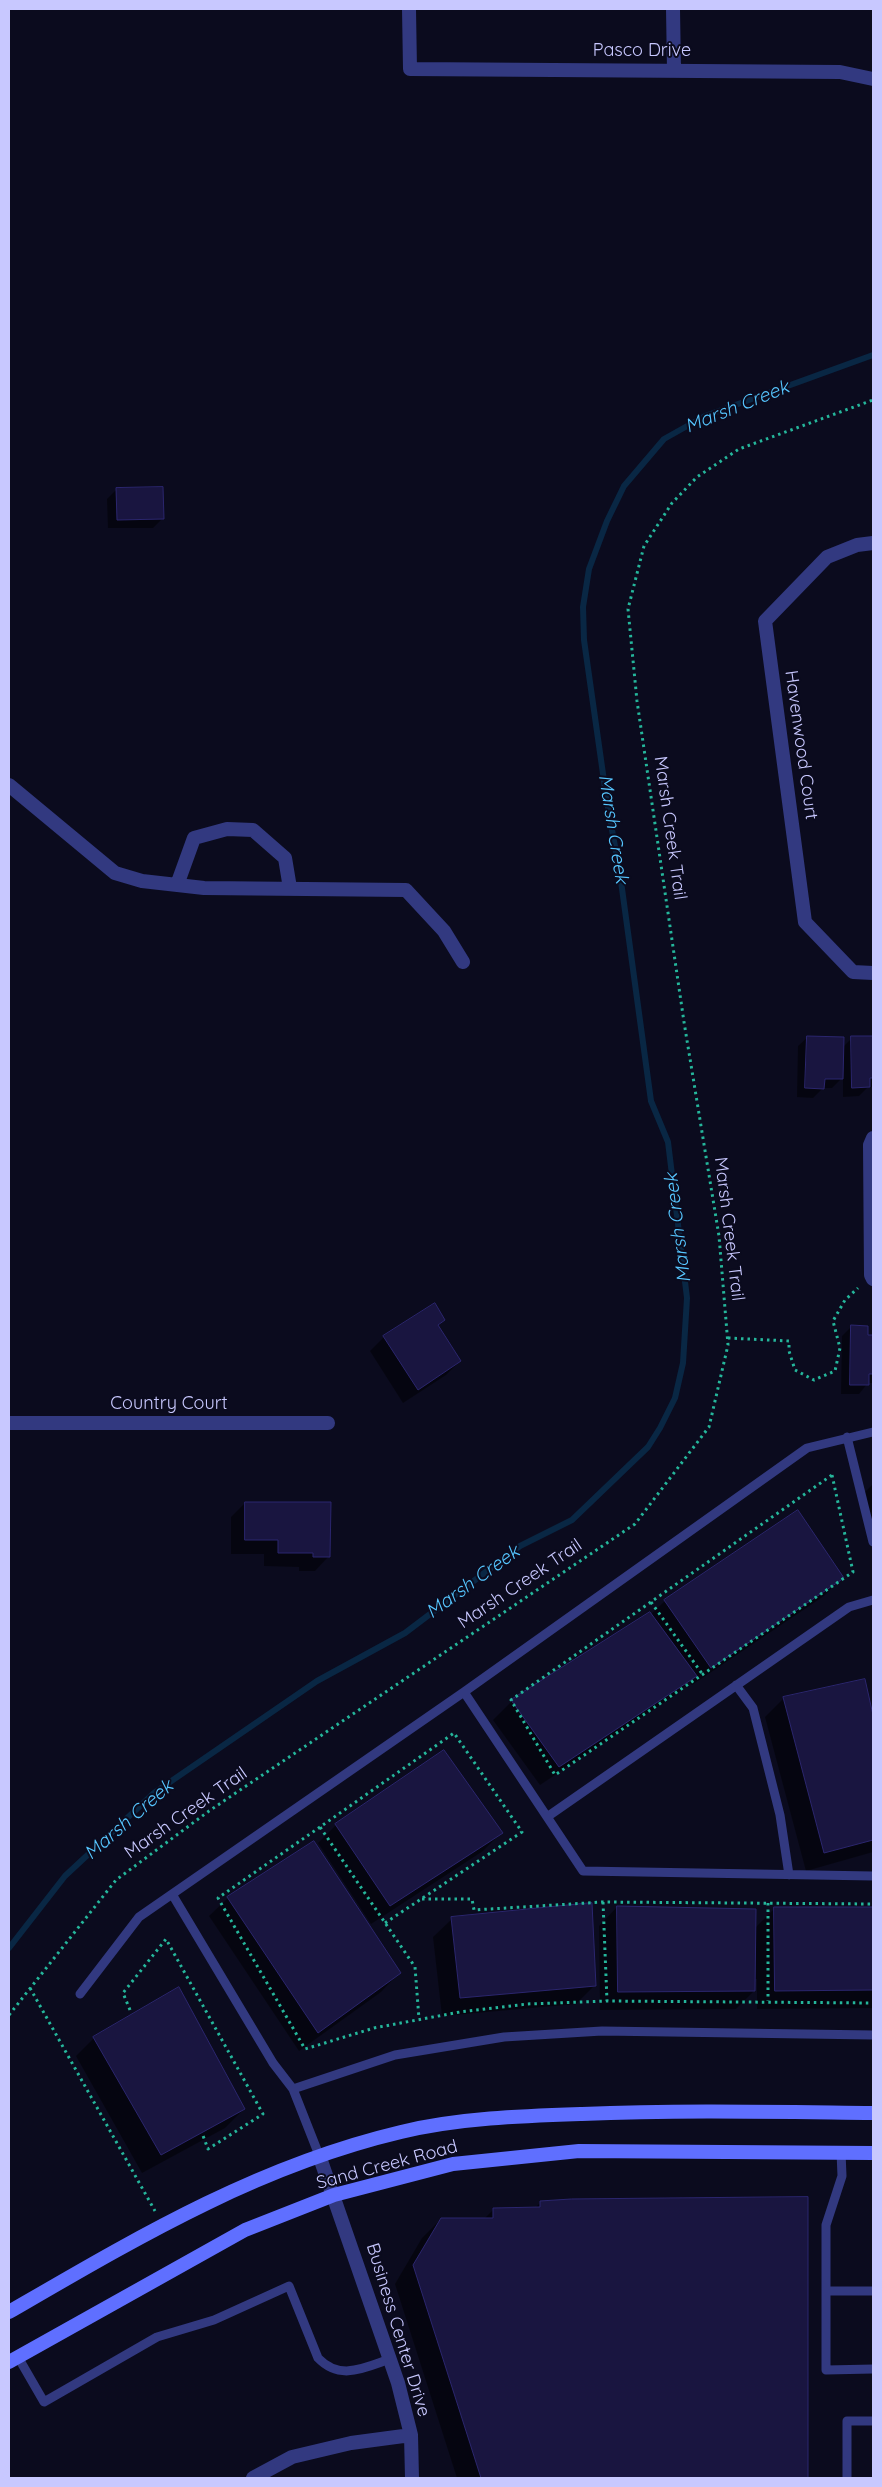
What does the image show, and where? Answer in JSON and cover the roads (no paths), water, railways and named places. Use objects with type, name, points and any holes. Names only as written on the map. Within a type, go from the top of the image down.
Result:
[{"type":"main road","name":"Sand Creek Road","points":[[9,2312],[163,2224],[220,2195],[320,2155],[400,2132],[528,2116],[673,2110],[873,2113]]},
{"type":"main road","name":"Sand Creek Road","points":[[13,2359],[245,2230],[334,2195],[453,2164],[579,2151],[873,2152]]},
{"type":"street","name":"Pasco Drive","points":[[409,9],[410,70],[840,72],[873,80]]},
{"type":"street","points":[[673,9],[674,70]]},
{"type":"street","name":"Havenwood Court","points":[[873,543],[857,545],[827,557],[765,622],[806,922],[853,972],[873,972]]},
{"type":"street","points":[[9,785],[115,873],[142,881],[204,888],[406,890],[444,931],[463,962]]},
{"type":"street","points":[[177,885],[194,838],[227,829],[253,830],[285,858],[290,888]]},
{"type":"street","points":[[872,1277],[870,1145],[873,1138]]},
{"type":"street","name":"Country Court","points":[[9,1422],[328,1423]]},
{"type":"street","name":"Business Center Drive","points":[[320,2155],[390,2359],[411,2435],[412,2478]]},
{"type":"street","points":[[253,2478],[292,2457],[352,2443],[411,2435]]},
{"type":"lane","points":[[80,1994],[139,1917],[464,1692],[807,1448],[873,1432]]},
{"type":"lane","points":[[847,1437],[873,1542]]},
{"type":"lane","points":[[547,1817],[849,1607],[873,1600]]},
{"type":"lane","points":[[736,1685],[753,1708],[780,1815],[789,1874]]},
{"type":"lane","points":[[464,1692],[583,1871],[873,1876]]},
{"type":"lane","points":[[172,1894],[273,2063],[294,2089],[320,2155]]},
{"type":"lane","points":[[294,2089],[395,2055],[504,2037],[602,2031],[873,2035]]},
{"type":"lane","points":[[841,2152],[842,2176],[826,2225],[826,2370],[873,2369]]},
{"type":"lane","points":[[13,2359],[44,2402],[157,2337],[214,2320],[289,2286],[318,2358],[326,2366],[344,2372],[354,2371],[390,2359]]},
{"type":"lane","points":[[826,2291],[873,2291]]},
{"type":"lane","points":[[847,2478],[847,2421],[873,2421]]},
{"type":"waterway","name":"Marsh Creek","points":[[9,1948],[65,1876],[154,1793],[317,1681],[405,1633],[520,1546],[572,1520],[648,1447],[660,1428],[675,1398],[683,1363],[687,1298],[668,1142],[651,1101],[620,874],[607,802],[584,640],[583,607],[589,569],[607,521],[624,486],[664,439],[705,416],[873,355]]}]
